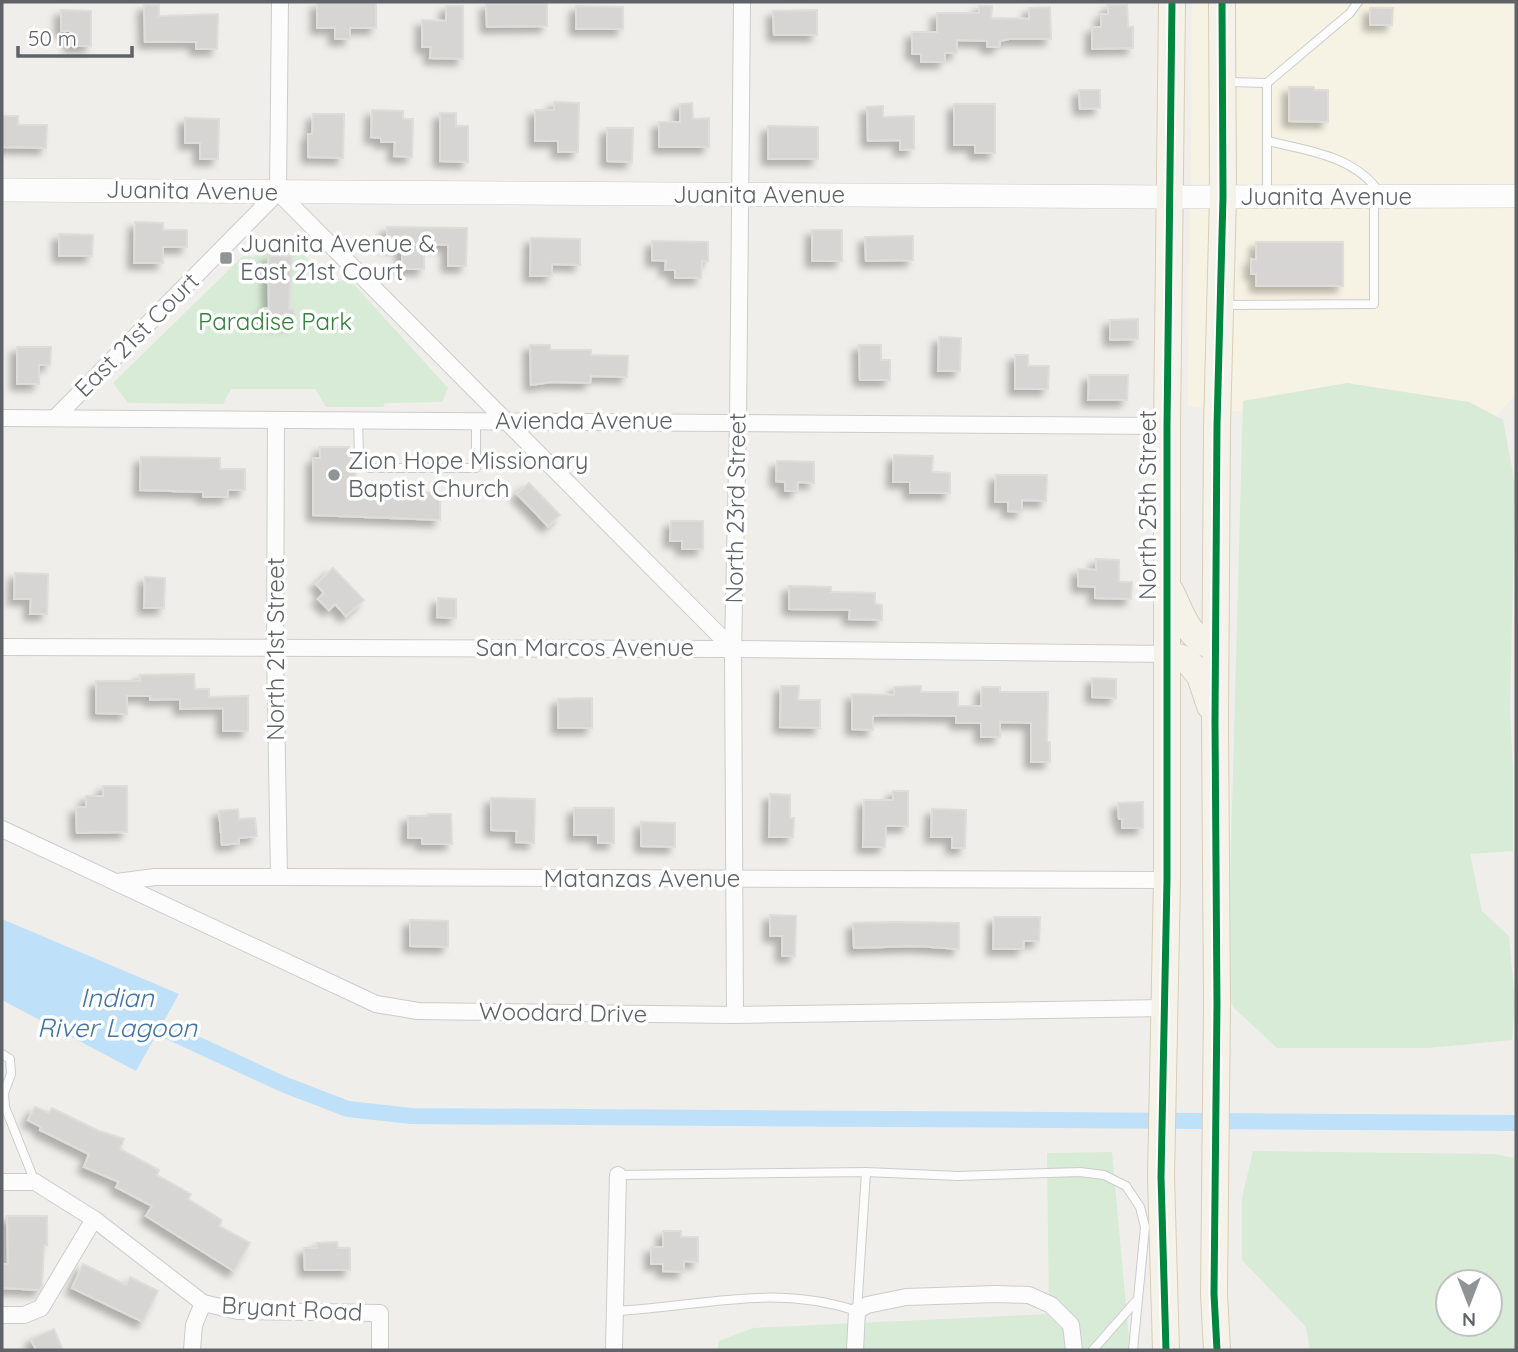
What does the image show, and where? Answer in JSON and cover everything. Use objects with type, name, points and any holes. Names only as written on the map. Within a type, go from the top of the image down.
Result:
[{"type":"main road","name":"North 25th Street","points":[[1166,1350],[1161,1177],[1167,880],[1167,426],[1172,2]]},
{"type":"main road","points":[[1217,1350],[1214,1294],[1217,1004],[1215,646],[1223,197],[1222,2]]},
{"type":"main road","points":[[1168,584],[1193,635],[1204,645],[1215,646]]},
{"type":"main road","points":[[1168,654],[1187,660],[1200,676],[1215,722]]},
{"type":"street","points":[[280,2],[278,192],[733,649]]},
{"type":"street","name":"North 23rd Street","points":[[735,1015],[733,649],[742,2]]},
{"type":"street","name":"Juanita Avenue","points":[[2,190],[1170,197],[1516,196]]},
{"type":"street","name":"East 21st Court","points":[[55,418],[278,192]]},
{"type":"street","name":"Avienda Avenue","points":[[2,418],[1167,426]]},
{"type":"street","name":"North 21st Street","points":[[276,421],[275,647],[279,877]]},
{"type":"street","name":"San Marcos Avenue","points":[[2,647],[733,649],[1168,654]]},
{"type":"street","name":"Woodard Drive","points":[[2,830],[376,1004],[418,1011],[735,1015],[1164,1009]]},
{"type":"street","name":"Matanzas Avenue","points":[[117,882],[155,877],[1167,880]]},
{"type":"street","points":[[614,1350],[618,1175]]},
{"type":"street","points":[[2,1182],[35,1182],[94,1219],[203,1303],[194,1325],[192,1350]]},
{"type":"street","points":[[2,1315],[24,1315],[41,1308],[94,1219]]},
{"type":"street","points":[[855,1350],[857,1311],[867,1305],[906,1297],[996,1294],[1029,1295],[1051,1305],[1070,1325],[1074,1350]]},
{"type":"street","name":"Bryant Road","points":[[203,1303],[238,1311],[380,1313],[380,1350]]},
{"type":"lane","points":[[1222,82],[1267,83],[1350,13],[1358,2]]},
{"type":"lane","points":[[1267,83],[1267,197]]},
{"type":"lane","points":[[1220,306],[1374,304],[1378,196],[1360,171],[1324,154],[1267,141]]},
{"type":"lane","points":[[358,420],[359,456],[368,468],[476,468],[476,420]]},
{"type":"lane","points":[[2,1054],[10,1059],[11,1074],[3,1092],[3,1107],[35,1182]]},
{"type":"lane","points":[[618,1175],[866,1172],[958,1176],[1080,1172],[1104,1175],[1126,1186],[1140,1207],[1144,1227],[1133,1350]]},
{"type":"lane","points":[[615,1311],[746,1297],[812,1300],[857,1311],[866,1172]]},
{"type":"lane","points":[[1093,1350],[1136,1301]]},
{"type":"shaded area","points":[[1192,2],[1214,2],[1215,188],[1191,189]]},
{"type":"shaded area","points":[[1230,2],[1516,2],[1516,187],[1230,188]]},
{"type":"shaded area","points":[[1516,204],[1516,394],[1496,416],[1469,402],[1421,395],[1244,400],[1243,412],[1225,410],[1230,206]]},
{"type":"shaded area","points":[[1190,206],[1214,206],[1209,408],[1188,406]]},
{"type":"green space","name":"Paradise Park","points":[[260,247],[297,248],[331,283],[349,279],[448,388],[442,402],[385,403],[383,407],[326,407],[315,389],[231,389],[223,404],[128,403],[113,383],[243,256],[254,257]]},
{"type":"green space","points":[[1347,383],[1469,402],[1503,420],[1515,484],[1510,710],[1513,851],[1470,854],[1482,911],[1509,936],[1515,1003],[1512,1040],[1429,1048],[1277,1048],[1234,1008],[1227,994],[1243,401]]},
{"type":"green space","points":[[1253,1151],[1493,1154],[1516,1158],[1516,1350],[1310,1350],[1306,1327],[1242,1260],[1242,1198]]},
{"type":"green space","points":[[1112,1152],[1130,1350],[717,1350],[719,1341],[753,1328],[1049,1314],[1047,1153]]},
{"type":"water","name":"Indian River Lagoon","points":[[2,919],[179,994],[136,1071],[2,1000]]},
{"type":"building","points":[[317,3],[376,3],[376,28],[350,28],[350,39],[335,39],[335,28],[317,28]]},
{"type":"building","points":[[486,4],[547,4],[547,26],[487,27]]},
{"type":"building","points":[[144,5],[159,5],[159,16],[218,14],[217,49],[196,49],[196,42],[145,42]]},
{"type":"building","points":[[1108,5],[1127,5],[1128,27],[1133,27],[1133,48],[1092,49],[1092,27],[1101,27],[1101,14],[1108,14]]},
{"type":"building","points":[[446,6],[463,6],[463,59],[430,58],[431,47],[422,47],[422,20],[446,21]]},
{"type":"building","points":[[576,6],[623,7],[623,29],[576,29]]},
{"type":"building","points":[[979,6],[992,6],[991,18],[1029,19],[1029,8],[1050,7],[1051,39],[1009,39],[1000,41],[999,47],[987,47],[987,41],[957,40],[957,53],[945,53],[945,62],[921,62],[921,54],[912,54],[912,32],[937,32],[937,13],[979,13]]},
{"type":"building","points":[[1370,8],[1393,8],[1392,25],[1370,25]]},
{"type":"building","points":[[61,10],[91,11],[91,46],[70,46],[70,31],[61,31]]},
{"type":"building","points":[[817,10],[817,35],[774,35],[773,11]]},
{"type":"building","points":[[1289,87],[1328,90],[1328,122],[1289,121]]},
{"type":"building","points":[[1079,90],[1100,90],[1100,108],[1080,109]]},
{"type":"building","points":[[554,102],[579,103],[578,152],[558,152],[558,141],[535,141],[535,110],[554,110]]},
{"type":"building","points":[[692,103],[693,119],[709,118],[709,147],[659,147],[659,122],[680,122],[680,104]]},
{"type":"building","points":[[954,104],[995,104],[995,153],[975,153],[975,145],[954,145]]},
{"type":"building","points":[[883,106],[883,117],[914,116],[914,149],[900,150],[900,140],[868,141],[867,107]]},
{"type":"building","points":[[372,110],[403,111],[403,119],[413,119],[412,157],[394,156],[395,142],[381,142],[381,138],[371,137]]},
{"type":"building","points":[[440,113],[456,113],[456,126],[468,126],[468,162],[440,161]]},
{"type":"building","points":[[313,114],[344,114],[343,158],[308,157],[308,134],[312,134]]},
{"type":"building","points":[[2,116],[18,116],[18,125],[47,125],[46,148],[2,147]]},
{"type":"building","points":[[185,118],[219,119],[218,159],[200,159],[200,143],[185,143]]},
{"type":"building","points":[[768,126],[818,127],[818,159],[768,159]]},
{"type":"building","points":[[607,128],[633,128],[632,162],[607,161]]},
{"type":"building","points":[[135,222],[163,223],[163,230],[187,230],[187,247],[163,247],[163,263],[134,263]]},
{"type":"building","points":[[387,227],[467,228],[466,266],[448,266],[448,245],[424,244],[424,269],[402,269],[402,246],[387,246]]},
{"type":"building","points":[[812,230],[842,230],[842,261],[812,261]]},
{"type":"building","points":[[59,234],[93,235],[92,256],[59,256]]},
{"type":"building","points":[[913,236],[913,260],[866,261],[865,237]]},
{"type":"building","points":[[531,238],[580,239],[580,265],[552,264],[552,276],[530,276]]},
{"type":"building","points":[[652,241],[708,242],[708,261],[702,261],[701,278],[675,278],[675,270],[665,270],[666,261],[652,260]]},
{"type":"building","points":[[1256,242],[1343,242],[1343,286],[1256,286],[1256,274],[1251,274],[1251,259],[1256,260]]},
{"type":"building","points":[[268,256],[292,256],[289,309],[294,310],[293,323],[263,322],[263,308],[269,308]]},
{"type":"building","points":[[1138,319],[1138,339],[1110,340],[1110,320]]},
{"type":"building","points":[[939,337],[961,338],[960,371],[938,371]]},
{"type":"building","points":[[530,345],[550,345],[550,350],[591,350],[591,355],[628,356],[627,377],[591,376],[590,383],[551,382],[531,385]]},
{"type":"building","points":[[859,345],[881,345],[881,360],[890,360],[890,380],[860,380]]},
{"type":"building","points":[[17,347],[51,347],[50,365],[39,365],[39,384],[17,384]]},
{"type":"building","points":[[1015,355],[1028,355],[1028,366],[1049,366],[1048,389],[1015,389]]},
{"type":"building","points":[[1089,375],[1128,375],[1127,400],[1088,400]]},
{"type":"building","name":"Zion Hope Missionary Baptist Church","points":[[320,447],[349,447],[349,458],[356,462],[355,492],[440,493],[440,520],[313,515],[313,458],[320,458]]},
{"type":"building","points":[[894,455],[933,456],[932,472],[950,473],[950,493],[910,493],[910,482],[893,482]]},
{"type":"building","points":[[141,457],[220,458],[220,469],[245,469],[245,490],[228,490],[228,497],[203,497],[203,492],[140,490]]},
{"type":"building","points":[[777,461],[814,462],[814,483],[798,482],[797,491],[785,491],[785,482],[776,481]]},
{"type":"building","points":[[996,475],[1047,475],[1046,501],[1022,500],[1022,512],[1008,511],[1008,502],[995,502]]},
{"type":"building","points":[[529,483],[560,515],[548,526],[517,494]]},
{"type":"building","points":[[671,521],[703,521],[703,549],[682,549],[682,541],[670,541]]},
{"type":"building","points":[[1096,559],[1119,560],[1119,582],[1132,582],[1131,599],[1095,598],[1095,587],[1078,586],[1078,569],[1096,570]]},
{"type":"building","points":[[333,568],[364,600],[346,616],[335,604],[329,610],[318,599],[324,593],[316,584]]},
{"type":"building","points":[[15,573],[48,574],[47,614],[30,614],[31,599],[14,599]]},
{"type":"building","points":[[145,577],[165,578],[164,608],[144,608]]},
{"type":"building","points":[[789,586],[831,587],[831,592],[875,593],[875,604],[882,605],[882,620],[849,619],[850,610],[789,609]]},
{"type":"building","points":[[438,598],[456,599],[456,618],[437,617]]},
{"type":"building","points":[[194,674],[195,689],[209,689],[209,697],[248,696],[248,731],[223,731],[223,708],[180,709],[180,699],[150,700],[150,696],[127,696],[127,714],[96,713],[96,681],[140,681],[140,675]]},
{"type":"building","points":[[1092,678],[1116,679],[1116,698],[1092,697]]},
{"type":"building","points":[[781,686],[799,686],[798,700],[820,700],[820,728],[780,727]]},
{"type":"building","points":[[921,686],[921,692],[958,692],[958,706],[981,706],[982,687],[1000,687],[1000,692],[1048,692],[1047,742],[1050,742],[1050,762],[1031,762],[1031,723],[1000,722],[1000,737],[981,737],[981,723],[956,723],[956,716],[882,715],[873,716],[873,730],[852,729],[852,694],[894,695],[894,687]]},
{"type":"building","points":[[592,698],[592,728],[558,728],[558,699]]},
{"type":"building","points":[[103,786],[127,786],[127,832],[77,833],[76,807],[86,807],[86,796],[103,796]]},
{"type":"building","points":[[893,791],[908,791],[908,826],[886,826],[885,847],[863,847],[864,800],[893,800]]},
{"type":"building","points":[[770,794],[790,795],[790,818],[794,818],[793,837],[769,837]]},
{"type":"building","points":[[491,798],[535,799],[534,843],[516,842],[517,831],[491,830]]},
{"type":"building","points":[[1143,802],[1143,828],[1122,828],[1118,803]]},
{"type":"building","points":[[574,808],[614,808],[614,843],[598,843],[598,835],[574,835]]},
{"type":"building","points":[[238,809],[239,819],[255,818],[257,836],[239,838],[239,843],[222,845],[219,811]]},
{"type":"building","points":[[932,809],[966,810],[965,848],[952,848],[952,837],[931,837]]},
{"type":"building","points":[[451,814],[452,844],[422,844],[422,838],[408,838],[408,816]]},
{"type":"building","points":[[641,822],[675,823],[675,847],[641,846]]},
{"type":"building","points":[[770,915],[796,916],[795,956],[782,956],[782,936],[770,936]]},
{"type":"building","points":[[994,917],[1040,917],[1039,941],[1024,941],[1023,949],[993,949]]},
{"type":"building","points":[[410,920],[448,921],[448,947],[410,946]]},
{"type":"building","points":[[853,923],[959,923],[959,949],[916,946],[854,948]]},
{"type":"building","points":[[35,1107],[49,1113],[52,1108],[99,1131],[124,1139],[120,1149],[159,1170],[157,1175],[191,1194],[188,1199],[222,1220],[219,1226],[250,1243],[234,1271],[146,1216],[152,1206],[116,1187],[119,1182],[84,1167],[89,1154],[40,1130],[41,1127],[28,1120]]},
{"type":"building","points":[[7,1216],[47,1216],[47,1245],[44,1245],[40,1290],[2,1288],[2,1264],[8,1264]]},
{"type":"building","points":[[663,1231],[681,1231],[681,1237],[698,1237],[698,1262],[684,1261],[684,1272],[663,1271],[663,1264],[651,1264],[651,1247],[663,1247]]},
{"type":"building","points":[[337,1242],[338,1248],[350,1248],[350,1270],[305,1270],[304,1248],[317,1248],[317,1243]]},
{"type":"building","points":[[83,1264],[126,1285],[130,1277],[158,1291],[143,1322],[72,1288]]},
{"type":"building","points":[[54,1329],[63,1350],[36,1350],[31,1339]]},
{"type":"waterway","points":[[142,1019],[285,1085],[348,1109],[411,1116],[1516,1123]]},
{"type":"cycle path","points":[[1166,1350],[1161,1177],[1167,880],[1167,426],[1172,2]]},
{"type":"cycle path","points":[[1217,1350],[1214,1294],[1217,1004],[1215,722],[1217,426],[1223,197],[1222,2]]},
{"type":"place","name":"Juanita Avenue & East 21st Court","points":[[226,258]]},
{"type":"place","name":"Zion Hope Missionary Baptist Church","points":[[334,475]]}]
